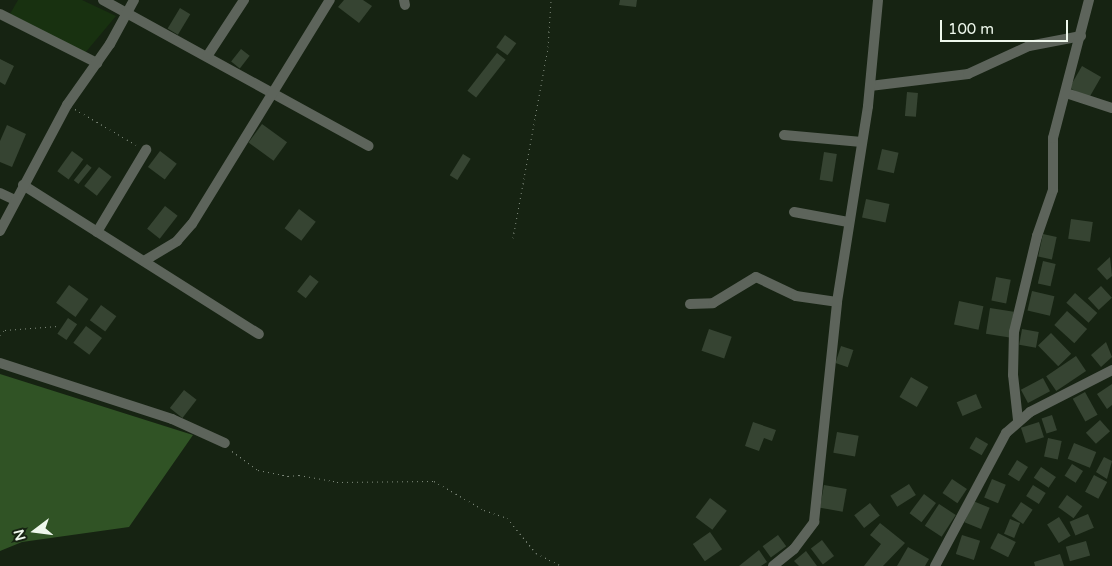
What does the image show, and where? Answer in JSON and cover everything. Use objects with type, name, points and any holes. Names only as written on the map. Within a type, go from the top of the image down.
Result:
[{"type":"street","points":[[104,0],[274,91],[369,146]]},
{"type":"street","points":[[0,231],[67,105],[97,63],[134,0]]},
{"type":"street","points":[[208,55],[244,0]]},
{"type":"street","points":[[144,261],[186,231],[330,0]]},
{"type":"street","points":[[773,566],[813,527],[838,302],[848,222],[870,86],[878,0]]},
{"type":"street","points":[[1018,420],[1013,375],[1014,332],[1037,236],[1053,190],[1053,138],[1089,0]]},
{"type":"street","points":[[0,14],[97,63]]},
{"type":"street","points":[[870,86],[968,74],[1029,46],[1081,36]]},
{"type":"street","points":[[1066,93],[1112,108]]},
{"type":"street","points":[[784,135],[862,142]]},
{"type":"street","points":[[97,232],[146,150]]},
{"type":"street","points":[[23,186],[259,334]]},
{"type":"street","points":[[0,193],[15,200]]},
{"type":"street","points":[[794,212],[848,222]]},
{"type":"street","points":[[690,304],[713,303],[756,277],[796,296],[838,302]]},
{"type":"street","points":[[0,363],[172,419],[225,443]]},
{"type":"street","points":[[935,566],[994,452],[1018,420],[1112,370]]},
{"type":"path","points":[[514,238],[548,47],[551,0]]},
{"type":"path","points":[[67,105],[146,150]]},
{"type":"path","points":[[0,335],[5,330],[58,326]]},
{"type":"path","points":[[225,443],[252,467],[288,476],[299,474],[337,482],[434,481],[484,510],[507,518],[536,553],[562,566]]},
{"type":"green space","points":[[18,0],[82,0],[116,16],[85,53],[10,14]]},
{"type":"green space","points":[[0,374],[193,435],[129,527],[22,542],[0,551]]},
{"type":"building","points":[[344,0],[363,0],[372,6],[359,23],[338,7]]},
{"type":"building","points":[[620,0],[637,0],[636,7],[619,5]]},
{"type":"building","points":[[180,8],[190,14],[178,35],[168,29]]},
{"type":"building","points":[[505,35],[516,43],[508,55],[496,47]]},
{"type":"building","points":[[241,49],[250,56],[240,68],[231,62]]},
{"type":"building","points":[[497,53],[506,60],[476,98],[467,91]]},
{"type":"building","points":[[0,59],[14,66],[5,85],[0,82]]},
{"type":"building","points":[[1082,66],[1101,77],[1089,99],[1070,88]]},
{"type":"building","points":[[907,92],[918,93],[916,117],[905,116]]},
{"type":"building","points":[[262,124],[287,142],[274,161],[248,143]]},
{"type":"building","points":[[7,125],[26,134],[12,167],[0,162],[0,141]]},
{"type":"building","points":[[882,149],[899,153],[894,173],[877,169]]},
{"type":"building","points":[[72,151],[83,159],[69,179],[57,171]]},
{"type":"building","points":[[160,151],[177,164],[165,180],[148,167]]},
{"type":"building","points":[[824,152],[837,154],[832,182],[820,180]]},
{"type":"building","points":[[463,154],[471,159],[457,180],[450,175]]},
{"type":"building","points":[[87,164],[92,168],[78,184],[74,180]]},
{"type":"building","points":[[99,167],[112,177],[97,196],[84,186]]},
{"type":"building","points":[[866,199],[889,204],[886,223],[862,218]]},
{"type":"building","points":[[165,206],[178,216],[160,239],[147,229]]},
{"type":"building","points":[[299,209],[316,222],[301,241],[285,228]]},
{"type":"building","points":[[1071,219],[1093,222],[1090,242],[1068,239]]},
{"type":"building","points":[[1043,234],[1057,237],[1052,259],[1038,256]]},
{"type":"building","points":[[1110,257],[1112,276],[1107,280],[1097,269]]},
{"type":"building","points":[[1043,261],[1056,264],[1050,286],[1038,283]]},
{"type":"building","points":[[310,275],[319,282],[306,298],[297,292]]},
{"type":"building","points":[[996,277],[1011,280],[1006,303],[991,301]]},
{"type":"building","points":[[69,285],[88,299],[75,317],[56,303]]},
{"type":"building","points":[[1101,286],[1112,298],[1099,310],[1088,298]]},
{"type":"building","points":[[1032,291],[1054,296],[1050,316],[1028,310]]},
{"type":"building","points":[[1075,293],[1097,313],[1089,323],[1066,303]]},
{"type":"building","points":[[959,301],[983,306],[978,330],[954,324]]},
{"type":"building","points":[[101,305],[116,316],[105,332],[90,320]]},
{"type":"building","points":[[990,308],[1014,312],[1010,337],[986,334]]},
{"type":"building","points":[[1067,311],[1087,329],[1074,343],[1054,325]]},
{"type":"building","points":[[68,318],[77,324],[66,340],[57,334]]},
{"type":"building","points":[[86,326],[102,338],[89,355],[73,343]]},
{"type":"building","points":[[709,329],[732,337],[724,359],[702,351]]},
{"type":"building","points":[[1022,329],[1039,332],[1036,348],[1019,345]]},
{"type":"building","points":[[1051,333],[1071,354],[1058,366],[1038,346]]},
{"type":"building","points":[[1106,342],[1112,357],[1101,367],[1091,355]]},
{"type":"building","points":[[841,346],[853,350],[848,367],[835,363]]},
{"type":"building","points":[[1076,356],[1086,371],[1056,391],[1046,376]]},
{"type":"building","points":[[911,377],[928,387],[917,407],[900,397]]},
{"type":"building","points":[[1043,378],[1050,391],[1028,403],[1021,390]]},
{"type":"building","points":[[1112,384],[1112,405],[1107,409],[1097,394]]},
{"type":"building","points":[[184,390],[197,400],[182,418],[170,408]]},
{"type":"building","points":[[1085,392],[1098,415],[1085,422],[1073,399]]},
{"type":"building","points":[[976,394],[982,408],[963,416],[957,402]]},
{"type":"building","points":[[1052,415],[1057,430],[1046,434],[1042,418]]},
{"type":"building","points":[[1100,420],[1110,431],[1096,444],[1086,433]]},
{"type":"building","points":[[753,422],[776,430],[772,441],[764,438],[759,451],[745,446]]},
{"type":"building","points":[[1039,422],[1044,437],[1026,443],[1021,428]]},
{"type":"building","points":[[837,432],[859,436],[855,457],[833,453]]},
{"type":"building","points":[[976,437],[988,444],[982,455],[970,448]]},
{"type":"building","points":[[1048,438],[1062,441],[1058,459],[1044,457]]},
{"type":"building","points":[[1074,443],[1096,452],[1090,468],[1068,459]]},
{"type":"building","points":[[1104,457],[1112,461],[1107,479],[1096,472]]},
{"type":"building","points":[[1017,460],[1028,467],[1019,481],[1008,474]]},
{"type":"building","points":[[1072,464],[1083,471],[1076,483],[1065,476]]},
{"type":"building","points":[[1041,467],[1056,477],[1049,488],[1034,478]]},
{"type":"building","points":[[1094,475],[1107,482],[1098,499],[1085,492]]},
{"type":"building","points":[[952,479],[967,489],[957,503],[942,493]]},
{"type":"building","points":[[992,479],[1006,485],[998,503],[984,497]]},
{"type":"building","points":[[909,484],[916,495],[897,507],[890,496]]},
{"type":"building","points":[[824,485],[847,489],[843,512],[820,508]]},
{"type":"building","points":[[1033,485],[1046,493],[1039,504],[1026,496]]},
{"type":"building","points":[[924,494],[936,503],[922,522],[910,513]]},
{"type":"building","points":[[1067,495],[1082,506],[1074,518],[1058,507]]},
{"type":"building","points":[[710,498],[727,511],[712,530],[696,517]]},
{"type":"building","points":[[973,501],[990,508],[981,529],[964,522]]},
{"type":"building","points":[[1021,502],[1033,510],[1023,524],[1011,516]]},
{"type":"building","points":[[870,503],[880,516],[864,528],[854,515]]},
{"type":"building","points":[[939,504],[956,515],[942,537],[925,526]]},
{"type":"building","points":[[1088,514],[1094,528],[1075,536],[1070,522]]},
{"type":"building","points":[[1059,517],[1071,536],[1059,543],[1047,524]]},
{"type":"building","points":[[1010,519],[1020,523],[1014,538],[1004,534]]},
{"type":"building","points":[[880,523],[905,543],[883,566],[864,566],[881,544],[870,535]]},
{"type":"building","points":[[710,532],[722,549],[705,561],[693,544]]},
{"type":"building","points":[[998,533],[1016,542],[1008,557],[990,548]]},
{"type":"building","points":[[778,535],[786,546],[771,557],[763,546]]},
{"type":"building","points":[[962,535],[980,541],[974,560],[956,554]]},
{"type":"building","points":[[822,540],[834,556],[823,564],[811,548]]},
{"type":"building","points":[[1086,541],[1090,555],[1070,561],[1066,547]]},
{"type":"building","points":[[908,547],[929,559],[925,566],[897,566]]},
{"type":"building","points":[[759,550],[767,562],[761,566],[739,566]]},
{"type":"building","points":[[806,551],[817,566],[799,566],[794,561]]},
{"type":"building","points":[[1060,554],[1064,566],[1035,566],[1034,562]]}]
